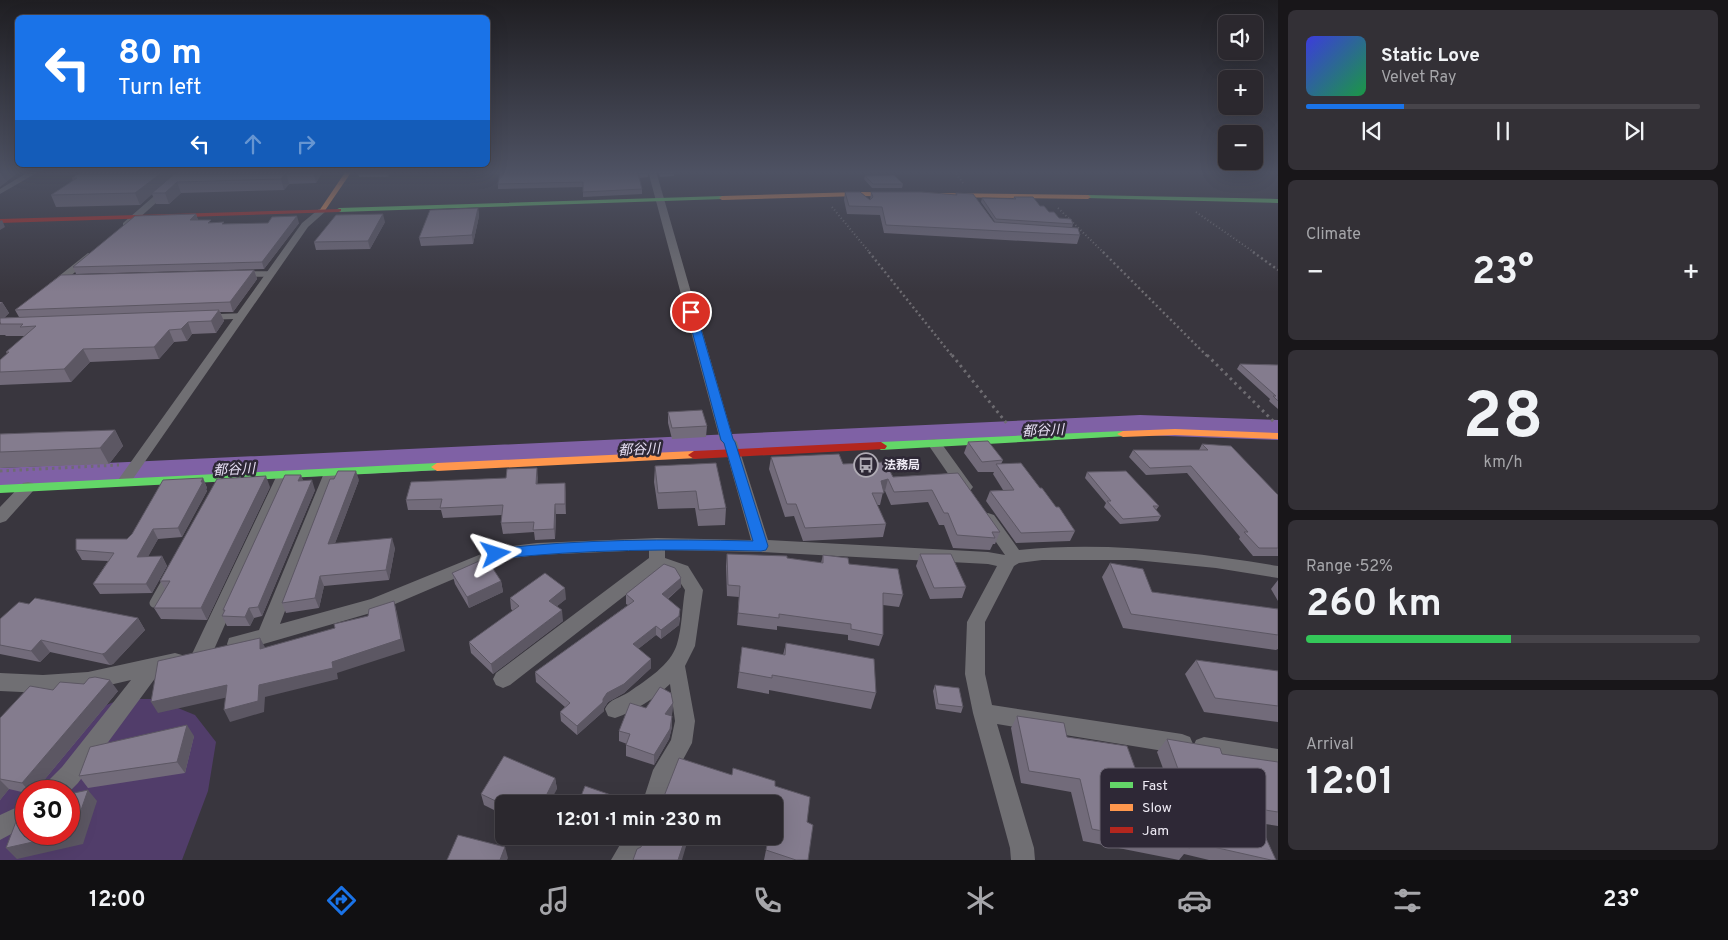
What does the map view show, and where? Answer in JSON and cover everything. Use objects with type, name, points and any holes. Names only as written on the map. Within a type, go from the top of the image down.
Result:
[{"type":"street","points":[[116,233],[143,211]]},
{"type":"street","points":[[0,221],[317,211]]},
{"type":"street","points":[[129,473],[305,225],[322,211]]},
{"type":"street","points":[[663,211],[727,440],[761,546]]},
{"type":"street","points":[[46,291],[65,279],[95,251]]},
{"type":"street","points":[[0,489],[129,473],[219,482],[284,475],[731,448],[934,443],[1146,433],[1278,436]]},
{"type":"street","points":[[934,443],[974,500],[1012,560]]},
{"type":"street","points":[[266,636],[330,473]]},
{"type":"street","points":[[202,654],[284,475]]},
{"type":"street","points":[[0,517],[28,487]]},
{"type":"street","points":[[0,682],[44,684],[88,681],[152,668],[375,606],[496,554],[537,549],[657,552],[761,546],[969,556],[1012,560],[1042,554],[1135,554],[1216,562],[1278,572]]},
{"type":"street","points":[[615,709],[633,700],[675,666],[686,646],[694,590],[682,571],[657,552]]},
{"type":"street","points":[[503,679],[657,552]]},
{"type":"street","points":[[1012,560],[994,586],[976,622],[975,674],[983,713],[1022,848],[1023,860]]},
{"type":"street","points":[[656,795],[661,778],[681,743],[685,721],[675,666]]},
{"type":"street","points":[[65,780],[152,668]]},
{"type":"street","points":[[983,713],[1278,759]]},
{"type":"street","points":[[0,828],[15,820]]},
{"type":"street","points":[[623,860],[634,845]]},
{"type":"lane","points":[[240,274],[270,274]]},
{"type":"lane","points":[[210,318],[240,316]]},
{"type":"lane","points":[[154,603],[172,569]]},
{"type":"path","points":[[836,211],[1008,426]]},
{"type":"path","points":[[1062,211],[1278,426]]},
{"type":"path","points":[[1195,211],[1278,270]]},
{"type":"path","points":[[0,471],[129,473]]},
{"type":"shaded area","points":[[122,699],[156,699],[195,715],[216,742],[208,791],[182,860],[0,860],[0,745]]},
{"type":"building","points":[[430,211],[477,211],[472,235],[419,238]]},
{"type":"building","points":[[883,211],[986,211],[994,222],[1078,228],[1080,235],[886,225]]},
{"type":"building","points":[[991,211],[1048,211],[1054,212],[1059,218],[1071,219],[1073,224],[996,219]]},
{"type":"building","points":[[196,214],[190,220],[211,220],[208,223],[224,222],[222,224],[268,223],[272,217],[297,216],[262,262],[73,267],[135,216]]},
{"type":"building","points":[[383,214],[368,241],[314,242],[336,215]]},
{"type":"building","points":[[254,270],[230,302],[15,310],[61,275]]},
{"type":"building","points":[[219,310],[211,321],[188,322],[181,329],[169,330],[154,347],[83,349],[64,369],[0,372],[0,360],[9,352],[6,352],[36,326],[20,327],[23,324],[0,324],[0,318]]},
{"type":"building","points":[[1240,364],[1278,365],[1278,401],[1273,396],[1276,396]]},
{"type":"building","points":[[702,410],[707,426],[672,428],[668,412]]},
{"type":"building","points":[[115,430],[100,448],[0,452],[0,434]]},
{"type":"building","points":[[988,441],[1003,460],[982,462],[968,442]]},
{"type":"building","points":[[1202,444],[1231,446],[1278,495],[1278,548],[1259,548],[1244,532],[1248,532],[1191,466],[1150,468],[1133,450],[1208,450]]},
{"type":"building","points":[[839,454],[843,464],[885,462],[893,477],[958,473],[1000,532],[992,532],[995,538],[957,535],[948,513],[944,513],[932,490],[894,492],[888,479],[881,481],[884,493],[872,493],[886,524],[805,528],[796,504],[787,504],[771,457]]},
{"type":"building","points":[[716,463],[726,508],[699,510],[696,491],[658,493],[655,466]]},
{"type":"building","points":[[1021,463],[1056,507],[1059,507],[1075,531],[1021,533],[990,491],[1014,490],[996,464]]},
{"type":"building","points":[[537,468],[536,484],[565,483],[565,504],[555,504],[554,529],[533,530],[534,522],[501,523],[503,505],[440,508],[442,499],[406,500],[411,482],[506,478],[507,469]]},
{"type":"building","points":[[338,471],[356,471],[328,544],[392,538],[386,570],[320,576],[315,598],[282,603],[330,479],[334,479]]},
{"type":"building","points":[[1126,471],[1159,506],[1153,506],[1161,516],[1123,519],[1107,501],[1111,501],[1087,472]]},
{"type":"building","points":[[285,475],[301,475],[298,481],[312,480],[258,607],[249,608],[245,617],[222,616],[225,610],[223,610]]},
{"type":"building","points":[[266,476],[201,608],[154,608],[170,581],[160,581],[217,479]]},
{"type":"building","points":[[203,478],[201,482],[203,482],[178,528],[153,529],[137,557],[162,556],[146,584],[93,584],[114,553],[76,550],[76,539],[127,539],[132,534],[163,480]]},
{"type":"building","points":[[727,554],[787,556],[787,558],[823,563],[823,555],[848,558],[849,564],[898,569],[903,595],[883,593],[883,635],[851,629],[851,624],[779,614],[779,618],[738,613],[740,586],[728,585]]},
{"type":"building","points":[[920,554],[951,554],[966,587],[934,588]]},
{"type":"building","points":[[486,558],[501,581],[467,597],[452,573]]},
{"type":"building","points":[[1110,563],[1143,569],[1152,592],[1278,609],[1278,635],[1131,614]]},
{"type":"building","points":[[664,564],[675,568],[681,578],[662,594],[680,609],[679,616],[661,630],[656,626],[633,644],[651,659],[624,684],[607,693],[603,702],[577,726],[560,712],[570,703],[535,672],[634,601],[626,594]]},
{"type":"building","points":[[545,573],[565,588],[549,601],[562,610],[491,664],[469,642],[519,606],[510,598]]},
{"type":"building","points":[[35,598],[138,618],[102,654],[41,640],[31,651],[0,645],[0,619],[19,602],[29,604]]},
{"type":"building","points":[[394,601],[401,639],[332,662],[333,668],[259,685],[258,701],[224,710],[227,685],[151,702],[158,661],[260,638],[260,649],[335,628],[334,624],[368,616],[369,609]]},
{"type":"building","points":[[786,643],[874,659],[876,693],[772,675],[772,678],[739,672],[742,647],[785,655]]},
{"type":"building","points":[[1196,660],[1278,671],[1278,706],[1215,698]]},
{"type":"building","points":[[95,677],[110,680],[25,780],[15,780],[15,782],[0,779],[0,718],[30,686],[53,690],[60,682],[84,684],[89,678]]},
{"type":"building","points":[[935,685],[959,688],[963,707],[938,704]]},
{"type":"building","points":[[660,687],[671,693],[673,703],[665,714],[672,716],[670,729],[654,755],[626,745],[630,734],[619,731],[630,703],[646,708]]},
{"type":"building","points":[[1017,716],[1064,723],[1067,737],[1127,746],[1135,768],[1100,768],[1100,831],[1092,829],[1080,779],[1029,771]]},
{"type":"building","points":[[187,725],[177,762],[79,776],[90,747]]},
{"type":"building","points":[[1167,739],[1220,748],[1222,754],[1278,762],[1278,812],[1266,810],[1266,768],[1178,768]]},
{"type":"building","points":[[504,756],[555,778],[546,795],[495,795],[495,801],[481,794]]},
{"type":"building","points":[[679,758],[732,775],[733,768],[775,781],[775,786],[810,797],[807,822],[813,825],[808,860],[796,860],[766,850],[767,845],[783,845],[783,795],[665,795]]},
{"type":"building","points":[[585,786],[611,795],[582,795]]},
{"type":"building","points":[[88,790],[80,813],[80,792]]},
{"type":"building","points":[[15,824],[15,845],[20,845],[6,848]]},
{"type":"building","points":[[458,835],[505,847],[500,860],[447,860]]},
{"type":"building","points":[[1266,838],[1276,860],[1218,848],[1266,848]]},
{"type":"building","points":[[642,845],[683,845],[678,860],[633,860],[637,849]]},
{"type":"waterway","name":"都谷川","points":[[0,480],[1140,425],[1278,430]]},
{"type":"traffic: fast","points":[[881,446],[1123,434]]},
{"type":"traffic: fast","points":[[0,489],[437,467]]},
{"type":"traffic: slow","points":[[1123,434],[1175,432],[1278,436]]},
{"type":"traffic: slow","points":[[437,467],[694,455]]},
{"type":"traffic: jam","points":[[0,221],[304,211]]},
{"type":"traffic: jam","points":[[694,455],[881,446]]},
{"type":"place","name":"法務局","points":[[866,465]]},
{"type":"route","points":[[496,554],[537,549],[657,544],[761,546],[730,442],[727,440],[691,312]]}]
